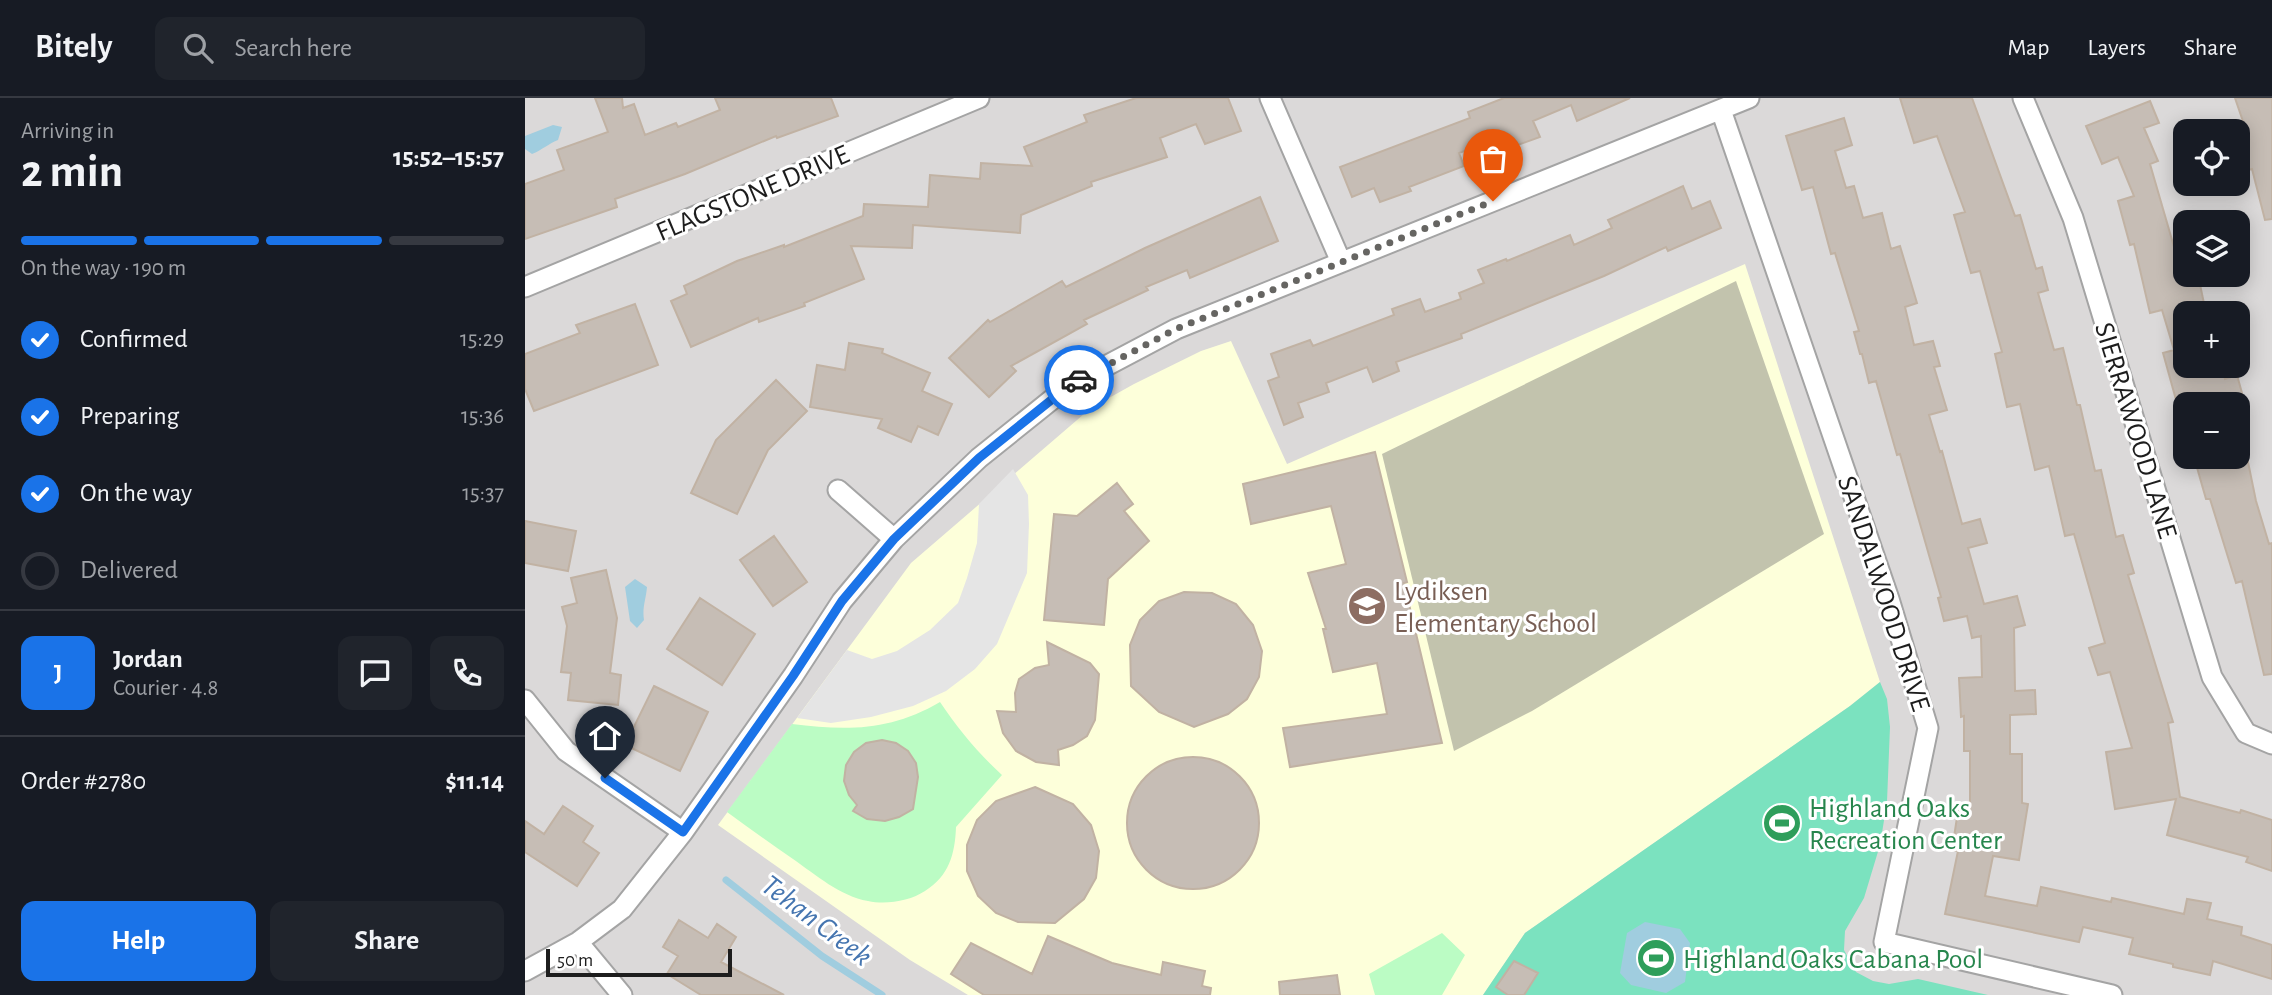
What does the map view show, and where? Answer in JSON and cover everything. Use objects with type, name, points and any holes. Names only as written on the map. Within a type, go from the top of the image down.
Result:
[{"type":"street","name":"FLAGSTONE DRIVE","points":[[525,287],[951,103],[979,98]]},
{"type":"street","points":[[1270,98],[1341,262]]},
{"type":"street","points":[[525,971],[578,942],[622,909],[683,832],[793,676],[842,601],[894,539],[979,458],[1070,385],[1176,329],[1749,98]]},
{"type":"street","name":"SIERRAWOOD LANE","points":[[2023,98],[2073,218],[2212,677],[2246,733],[2272,744]]},
{"type":"street","name":"SANDALWOOD DRIVE","points":[[1721,110],[1889,599],[1928,728],[1884,942],[2112,995]]},
{"type":"street","points":[[838,490],[894,539]]},
{"type":"street","points":[[525,700],[566,751],[683,832]]},
{"type":"street","points":[[578,942],[622,995]]},
{"type":"shaded area","points":[[525,98],[2272,98],[2272,995],[525,995]]},
{"type":"shaded area","name":"Lydiksen Elementary School","points":[[1745,264],[1880,682],[1850,706],[1525,933],[1483,995],[968,995],[910,960],[718,825],[911,563],[1091,408],[1134,384],[1201,351],[1231,341],[1287,464]]},
{"type":"shaded area","points":[[1736,281],[1824,534],[1532,711],[1454,751],[1382,454]]},
{"type":"shaded area","points":[[1013,469],[1028,495],[1027,573],[997,644],[975,669],[946,691],[913,706],[871,717],[831,723],[797,718],[847,650],[872,659],[897,651],[930,630],[958,603],[977,543],[979,504]]},
{"type":"green space","name":"Highland Oaks Recreation Center","points":[[1880,682],[1887,699],[1890,727],[1887,802],[1880,845],[1864,898],[1845,931],[1844,950],[1856,972],[1873,981],[1889,984],[1918,979],[1988,995],[1483,995],[1525,933],[1850,706]]},
{"type":"green space","points":[[940,702],[969,740],[1002,775],[956,827],[952,855],[945,871],[933,885],[919,894],[905,900],[882,903],[848,895],[819,878],[727,812],[792,724],[850,728],[886,724],[922,712]]},
{"type":"green space","points":[[1442,933],[1465,955],[1442,995],[1375,995],[1369,974]]},
{"type":"water","points":[[553,125],[562,127],[558,140],[532,154],[525,149],[525,136]]},
{"type":"water","points":[[635,579],[647,587],[644,620],[637,628],[630,621],[625,587]]},
{"type":"water","name":"Highland Oaks Cabana Pool","points":[[1645,922],[1680,929],[1690,943],[1685,982],[1666,993],[1631,985],[1620,973],[1627,933]]},
{"type":"building","points":[[595,98],[622,98],[623,108],[634,104],[645,135],[676,123],[678,127],[720,110],[715,98],[831,98],[838,116],[777,138],[776,136],[685,174],[615,199],[617,207],[525,239],[525,184],[564,170],[557,150],[608,132]]},
{"type":"building","points":[[1136,98],[1228,98],[1241,131],[1205,144],[1196,124],[1160,138],[1167,157],[1091,182],[1092,186],[1021,215],[1020,233],[913,225],[912,248],[851,246],[864,279],[804,303],[805,306],[759,322],[758,318],[691,347],[671,301],[687,294],[684,286],[737,261],[784,247],[863,216],[864,204],[928,207],[930,175],[980,179],[981,163],[1032,166],[1024,147],[1087,122],[1084,115]]},
{"type":"building","points":[[1504,98],[1630,98],[1577,121],[1571,105],[1533,121],[1540,137],[1512,147],[1507,134],[1459,153],[1464,166],[1409,187],[1411,191],[1380,202],[1374,188],[1352,197],[1340,167],[1470,118],[1468,112]]},
{"type":"building","points":[[1900,98],[1972,98],[2015,216],[2020,215],[2036,269],[2042,267],[2048,290],[2038,293],[2054,350],[2063,348],[2077,405],[2080,405],[2095,471],[2101,470],[2116,537],[2123,535],[2134,573],[2128,575],[2173,722],[2168,723],[2180,797],[2240,813],[2241,810],[2272,820],[2272,871],[2246,862],[2248,857],[2167,835],[2176,799],[2115,809],[2106,752],[2132,748],[2110,672],[2098,675],[2089,648],[2105,643],[2074,534],[2065,536],[2049,466],[2035,470],[2020,404],[2007,407],[1995,354],[2002,352],[1980,271],[1971,273],[1954,215],[1965,212],[1937,136],[1914,143]]},
{"type":"building","points":[[2235,98],[2272,98],[2272,219],[2265,220],[2250,170],[2250,119],[2242,119]]},
{"type":"building","points":[[2150,101],[2159,123],[2144,128],[2158,161],[2150,164],[2173,243],[2173,287],[2201,287],[2203,301],[2173,301],[2173,347],[2162,310],[2150,313],[2134,244],[2130,245],[2118,201],[2134,196],[2118,157],[2102,164],[2086,126]]},
{"type":"building","points":[[1844,118],[1852,145],[1835,151],[1846,188],[1854,186],[1863,218],[1882,213],[1891,249],[1900,246],[1917,303],[1905,307],[1914,345],[1933,341],[1940,366],[1934,367],[1947,410],[1929,415],[1962,524],[1980,519],[1987,543],[1968,548],[1984,604],[2017,596],[2025,625],[2014,628],[2015,691],[2035,690],[2036,714],[2010,715],[2010,754],[2022,754],[2022,803],[2028,804],[2019,860],[1993,856],[1985,896],[2037,906],[2041,887],[2111,902],[2112,898],[2184,914],[2187,899],[2211,903],[2207,919],[2242,927],[2241,935],[2272,945],[2272,979],[2213,961],[2210,975],[2173,967],[2173,964],[2129,954],[2133,938],[2083,927],[2079,942],[1945,914],[1958,851],[1952,850],[1958,811],[1970,813],[1970,751],[1964,751],[1964,716],[1961,717],[1959,678],[1982,677],[1981,636],[1972,638],[1967,616],[1944,621],[1938,598],[1941,597],[1900,454],[1897,455],[1876,381],[1869,383],[1854,332],[1859,331],[1835,253],[1831,254],[1813,187],[1802,190],[1786,136]]},
{"type":"building","points":[[1683,186],[1692,209],[1710,201],[1721,228],[1668,251],[1666,247],[1604,276],[1461,334],[1462,338],[1396,362],[1399,371],[1373,382],[1367,367],[1326,383],[1329,392],[1298,403],[1303,417],[1284,425],[1268,381],[1279,377],[1271,354],[1310,340],[1313,346],[1394,315],[1392,309],[1420,299],[1425,312],[1461,299],[1459,293],[1484,283],[1478,270],[1570,235],[1574,245],[1612,228],[1608,220]]},
{"type":"building","points":[[1260,197],[1278,241],[1190,278],[1187,270],[1146,287],[1148,290],[1084,320],[1087,324],[1011,366],[1016,371],[989,397],[949,358],[988,320],[990,322],[1062,281],[1066,287],[1145,248]]},
{"type":"building","points":[[635,304],[658,365],[534,411],[525,389],[525,354],[580,333],[576,325]]},
{"type":"building","points":[[849,343],[883,349],[882,353],[930,373],[922,391],[952,404],[938,435],[918,426],[911,442],[878,428],[882,419],[810,407],[817,365],[845,370]]},
{"type":"building","points":[[2173,350],[2173,378],[2238,378],[2242,392],[2174,392],[2163,353]]},
{"type":"building","points":[[776,380],[807,411],[768,450],[737,514],[691,493],[716,440]]},
{"type":"building","points":[[1375,452],[1442,743],[1290,767],[1283,728],[1387,714],[1377,663],[1333,672],[1323,629],[1326,629],[1308,573],[1346,564],[1331,506],[1251,524],[1243,484]]},
{"type":"building","points":[[2197,469],[2249,469],[2269,544],[2272,543],[2272,674],[2264,675],[2242,581],[2236,583],[2210,499],[2206,499]]},
{"type":"building","points":[[1117,483],[1133,504],[1124,511],[1149,541],[1108,579],[1104,625],[1044,620],[1054,514],[1077,516]]},
{"type":"building","points":[[525,521],[576,531],[568,571],[525,563]]},
{"type":"building","points":[[774,536],[807,582],[773,606],[740,560]]},
{"type":"building","points":[[606,570],[617,618],[610,673],[621,675],[618,705],[568,700],[571,673],[561,672],[567,626],[562,607],[577,603],[571,578]]},
{"type":"building","points":[[1184,592],[1212,593],[1236,604],[1253,625],[1262,651],[1259,677],[1247,699],[1228,714],[1194,727],[1159,712],[1131,686],[1130,645],[1140,620],[1159,601]]},
{"type":"building","points":[[700,598],[755,634],[722,685],[667,649]]},
{"type":"building","points":[[1047,642],[1090,663],[1099,674],[1095,720],[1087,736],[1058,750],[1059,765],[1036,762],[1016,751],[1003,733],[997,711],[1016,712],[1015,693],[1019,679],[1035,668],[1049,665]]},
{"type":"building","points":[[654,686],[708,712],[680,771],[625,745]]},
{"type":"building","points":[[882,740],[896,743],[908,751],[916,763],[918,777],[913,809],[885,821],[867,819],[853,811],[857,805],[849,795],[844,781],[846,765],[854,752],[866,743]]},
{"type":"building","points":[[1193,757],[1218,762],[1239,777],[1254,798],[1259,823],[1254,848],[1239,869],[1218,884],[1193,889],[1168,884],[1147,869],[1132,848],[1127,823],[1132,798],[1147,777],[1168,762]]},
{"type":"building","points":[[1035,787],[1073,804],[1091,825],[1099,851],[1096,878],[1084,899],[1055,923],[1018,922],[996,913],[978,896],[967,871],[967,845],[977,820],[996,801]]},
{"type":"building","points":[[563,806],[593,826],[583,842],[599,853],[577,886],[525,852],[525,821],[544,834]]},
{"type":"building","points":[[679,920],[708,938],[717,924],[736,937],[721,962],[784,995],[701,995],[667,974],[678,956],[663,947]]},
{"type":"building","points":[[1048,936],[1112,963],[1161,975],[1163,962],[1205,971],[1202,986],[1211,988],[1210,995],[984,995],[951,974],[971,943],[1032,974]]},
{"type":"building","points":[[1514,961],[1538,973],[1524,995],[1508,995],[1496,987]]},
{"type":"building","points":[[1337,975],[1340,995],[1280,995],[1279,982]]},
{"type":"waterway","name":"Tehan Creek","points":[[726,880],[822,956],[882,995]]},
{"type":"way so far","points":[[1079,380],[1176,329],[1493,201]]},
{"type":"place","name":"Lydiksen Elementary School","points":[[1367,606]]},
{"type":"place","name":"Highland Oaks Recreation Center","points":[[1782,823]]},
{"type":"place","name":"Highland Oaks Cabana Pool","points":[[1656,958]]},
{"type":"route","points":[[605,778],[683,832],[793,676],[842,601],[894,539],[979,458],[1079,380]]}]
